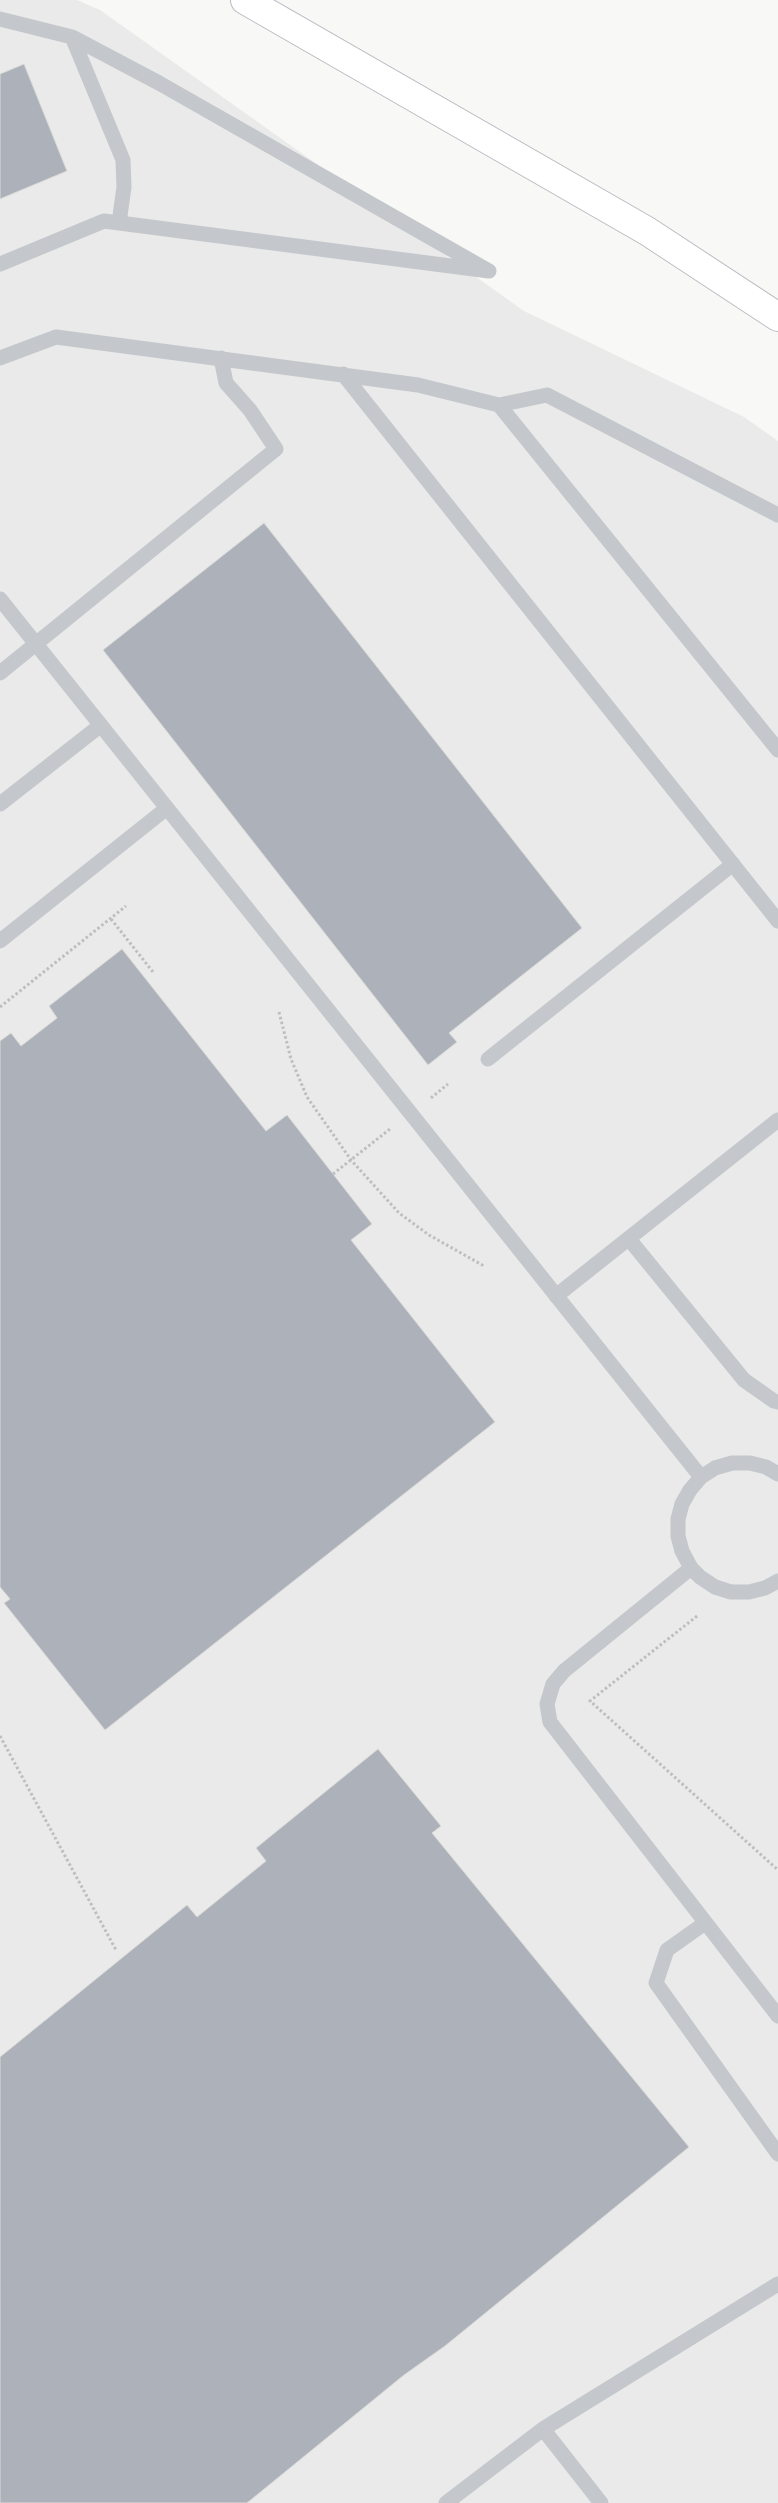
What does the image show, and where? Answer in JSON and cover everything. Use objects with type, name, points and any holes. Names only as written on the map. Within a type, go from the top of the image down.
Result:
[{"type":"main road","points":[[245,0],[647,231],[778,317]]},
{"type":"lane","points":[[0,19],[72,37],[159,83],[489,271],[104,221],[0,264]]},
{"type":"lane","points":[[72,37],[123,160],[124,187],[119,223]]},
{"type":"lane","points":[[0,358],[56,337],[418,385],[499,405],[547,395],[778,515]]},
{"type":"lane","points":[[0,673],[276,449],[250,410],[226,383],[221,358]]},
{"type":"lane","points":[[343,374],[778,920]]},
{"type":"lane","points":[[499,405],[778,750]]},
{"type":"lane","points":[[0,599],[701,1478]]},
{"type":"lane","points":[[0,804],[101,725]]},
{"type":"lane","points":[[0,941],[167,808]]},
{"type":"lane","points":[[488,1059],[733,864]]},
{"type":"lane","points":[[556,1296],[778,1120]]},
{"type":"lane","points":[[629,1239],[744,1380],[778,1402]]},
{"type":"lane","points":[[778,1474],[766,1467],[750,1463],[732,1464],[715,1468],[701,1478],[690,1490],[682,1504],[678,1519],[678,1536],[682,1551],[691,1568],[700,1577],[715,1586],[731,1592],[749,1592],[765,1588],[778,1581]]},
{"type":"lane","points":[[691,1568],[564,1671],[553,1684],[548,1704],[550,1722],[778,2016]]},
{"type":"lane","points":[[705,1922],[667,1950],[656,1983],[778,2154]]},
{"type":"lane","points":[[446,2503],[542,2429],[778,2284]]},
{"type":"lane","points":[[542,2429],[601,2503]]},
{"type":"path","points":[[0,1007],[111,920],[126,906]]},
{"type":"path","points":[[111,920],[153,972]]},
{"type":"path","points":[[279,1012],[291,1059],[307,1097],[351,1160],[399,1213],[429,1235],[484,1266]]},
{"type":"path","points":[[333,1174],[358,1154]]},
{"type":"path","points":[[697,1616],[590,1701],[778,1870]]},
{"type":"path","points":[[0,1736],[116,1950]]},
{"type":"shaded area","points":[[0,0],[77,0],[100,10],[524,311],[744,417],[778,441],[778,2503],[0,2503]]},
{"type":"building","points":[[24,64],[67,171],[0,199],[0,74]]},
{"type":"building","points":[[264,523],[582,928],[449,1033],[457,1042],[428,1065],[103,650]]},
{"type":"building","points":[[122,949],[266,1131],[287,1115],[372,1224],[351,1240],[495,1422],[105,1730],[4,1603],[10,1599],[0,1587],[0,1041],[11,1033],[21,1046],[57,1018],[49,1006]]},
{"type":"building","points":[[378,1749],[441,1826],[432,1833],[689,2147],[445,2346],[404,2375],[247,2503],[0,2503],[0,2057],[187,1905],[197,1917],[266,1861],[256,1848]]}]
